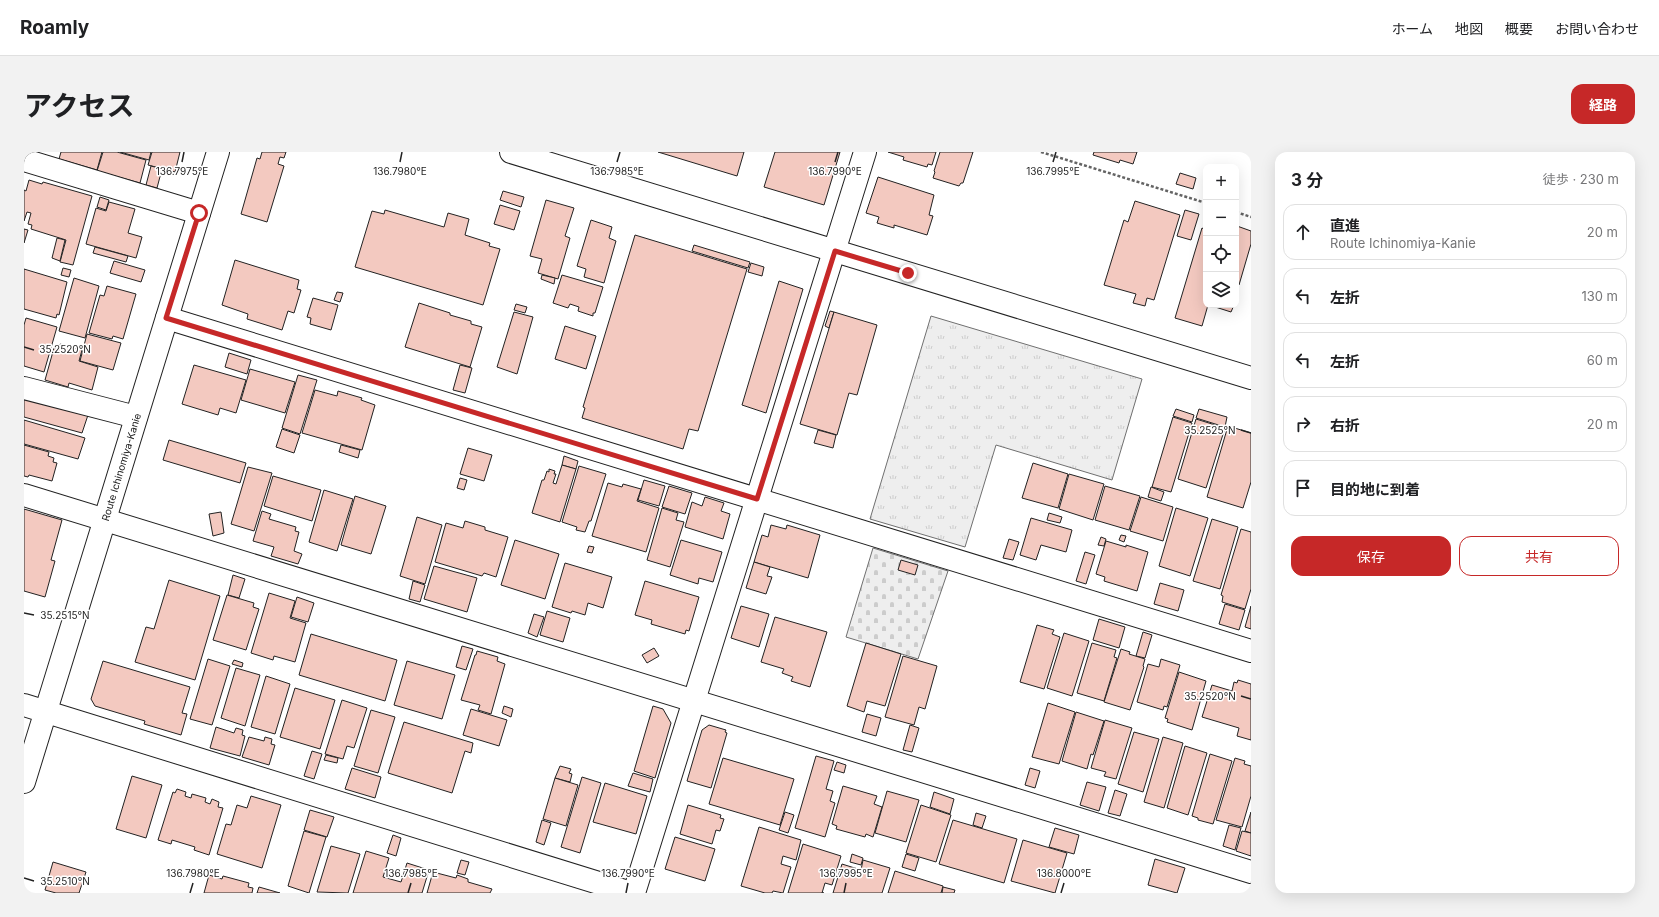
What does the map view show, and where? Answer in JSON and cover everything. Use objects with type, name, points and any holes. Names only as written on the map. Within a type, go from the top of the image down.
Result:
[{"type":"street","name":"Route Ichinomiya-Kanie","points":[[24,782],[218,152]]},
{"type":"street","points":[[511,152],[1251,378]]},
{"type":"street","points":[[24,705],[632,893],[694,701],[865,152]]},
{"type":"street","points":[[24,160],[199,213]]},
{"type":"street","points":[[166,318],[1251,651]]},
{"type":"street","points":[[24,388],[136,417]]},
{"type":"street","points":[[24,495],[1251,872]]},
{"type":"path","points":[[1041,152],[1203,202]]},
{"type":"path","points":[[1239,213],[1251,217]]},
{"type":"green space","points":[[931,316],[1142,379],[1112,480],[996,445],[965,547],[870,519]]},
{"type":"green space","points":[[873,548],[948,571],[918,659],[846,637]]},
{"type":"building","points":[[61,152],[102,152],[97,170],[59,159]]},
{"type":"building","points":[[103,152],[117,152],[146,160],[140,183],[97,171]]},
{"type":"building","points":[[120,152],[151,152],[149,160]]},
{"type":"building","points":[[152,152],[180,152],[175,172],[148,165]]},
{"type":"building","points":[[262,152],[286,152],[284,158],[280,157],[278,164],[284,166],[267,222],[241,214],[257,158],[260,159]]},
{"type":"building","points":[[658,152],[744,152],[737,176]]},
{"type":"building","points":[[775,152],[840,152],[824,205],[764,187]]},
{"type":"building","points":[[888,152],[936,152],[932,165],[928,164],[927,167],[903,160],[904,157]]},
{"type":"building","points":[[940,152],[973,152],[963,183],[959,186],[933,178]]},
{"type":"building","points":[[1094,152],[1137,152],[1133,164],[1120,160],[1119,163],[1093,155]]},
{"type":"building","points":[[151,166],[162,169],[157,188],[146,185]]},
{"type":"building","points":[[1180,173],[1196,178],[1193,189],[1176,184]]},
{"type":"building","points":[[878,177],[934,195],[929,215],[933,216],[927,235],[894,225],[894,228],[877,223],[879,217],[866,213]]},
{"type":"building","points":[[29,180],[42,184],[43,182],[92,196],[73,265],[60,262],[66,240],[31,229],[32,225],[28,224],[31,213],[27,212],[24,221],[24,190],[26,191]]},
{"type":"building","points":[[503,191],[524,197],[521,207],[500,200]]},
{"type":"building","points":[[100,197],[109,200],[106,210],[97,207]]},
{"type":"building","points":[[546,200],[574,208],[565,236],[570,238],[558,279],[538,273],[542,259],[530,256]]},
{"type":"building","points":[[1135,201],[1180,215],[1154,300],[1147,298],[1145,306],[1133,303],[1136,294],[1104,285],[1124,220],[1128,222]]},
{"type":"building","points":[[109,202],[135,209],[128,233],[142,237],[136,258],[86,244],[96,208],[106,211]]},
{"type":"building","points":[[500,205],[520,211],[514,230],[494,224]]},
{"type":"building","points":[[385,210],[444,227],[448,213],[469,219],[465,235],[490,243],[489,246],[500,249],[483,305],[355,267],[372,211],[384,214]]},
{"type":"building","points":[[1185,210],[1199,214],[1191,240],[1177,236]]},
{"type":"building","points":[[591,220],[612,227],[609,238],[616,241],[604,283],[584,277],[586,269],[577,266]]},
{"type":"building","points":[[1239,227],[1251,231],[1251,244],[1239,285]]},
{"type":"building","points":[[1202,228],[1203,308],[1207,308],[1202,326],[1175,318]]},
{"type":"building","points":[[24,229],[28,230],[24,243]]},
{"type":"building","points":[[635,235],[747,269],[698,431],[689,429],[683,449],[582,418],[585,408],[583,407]]},
{"type":"building","points":[[57,238],[65,240],[60,261],[52,258]]},
{"type":"building","points":[[694,245],[750,262],[748,268],[692,251]]},
{"type":"building","points":[[95,247],[128,256],[126,262],[93,253]]},
{"type":"building","points":[[235,260],[299,280],[297,289],[301,290],[294,313],[288,311],[282,330],[247,319],[248,314],[222,305]]},
{"type":"building","points":[[114,261],[145,270],[141,282],[110,273]]},
{"type":"building","points":[[751,263],[764,267],[762,276],[748,272]]},
{"type":"building","points":[[63,268],[71,270],[69,277],[61,275]]},
{"type":"building","points":[[24,269],[67,282],[59,315],[57,314],[56,318],[24,309]]},
{"type":"building","points":[[542,275],[555,278],[554,284],[541,279]]},
{"type":"building","points":[[562,275],[603,287],[593,316],[578,311],[579,307],[570,304],[568,308],[553,303]]},
{"type":"building","points":[[74,278],[99,286],[85,338],[59,331]]},
{"type":"building","points":[[779,281],[803,289],[766,413],[742,405]]},
{"type":"building","points":[[107,286],[136,294],[123,339],[113,336],[112,339],[89,333],[100,295],[104,296]]},
{"type":"building","points":[[337,292],[343,293],[340,302],[334,300]]},
{"type":"building","points":[[313,298],[338,305],[331,330],[310,324],[311,318],[307,317]]},
{"type":"building","points":[[419,303],[471,321],[471,324],[482,327],[470,367],[405,347]]},
{"type":"building","points":[[516,304],[527,307],[525,313],[514,310]]},
{"type":"building","points":[[1218,308],[1233,308],[1231,312]]},
{"type":"building","points":[[830,311],[834,312],[829,328],[825,326]]},
{"type":"building","points":[[514,312],[533,317],[517,374],[497,367]]},
{"type":"building","points":[[834,312],[877,325],[857,395],[849,393],[837,435],[800,424]]},
{"type":"building","points":[[26,318],[57,327],[44,372],[24,366],[24,325]]},
{"type":"building","points":[[565,326],[596,336],[586,369],[555,359]]},
{"type":"building","points":[[87,334],[121,343],[113,370],[80,361]]},
{"type":"building","points":[[60,344],[82,350],[79,361],[98,367],[92,390],[69,383],[68,387],[45,380],[54,348],[59,350]]},
{"type":"building","points":[[229,353],[251,360],[247,374],[225,367]]},
{"type":"building","points":[[194,365],[246,380],[236,413],[220,408],[218,415],[182,404]]},
{"type":"building","points":[[460,365],[472,368],[465,393],[453,390]]},
{"type":"building","points":[[250,369],[295,382],[285,413],[241,400]]},
{"type":"building","points":[[298,375],[317,380],[300,434],[282,428]]},
{"type":"building","points":[[315,390],[337,396],[338,391],[362,398],[361,400],[375,405],[362,450],[302,433]]},
{"type":"building","points":[[24,397],[88,415],[82,433],[24,417]]},
{"type":"building","points":[[1176,409],[1194,415],[1192,422],[1173,416]]},
{"type":"building","points":[[1199,409],[1227,417],[1225,427],[1196,418]]},
{"type":"building","points":[[1173,417],[1192,423],[1171,492],[1152,487]]},
{"type":"building","points":[[1196,419],[1225,428],[1206,488],[1178,479]]},
{"type":"building","points":[[24,420],[85,438],[78,459],[24,444]]},
{"type":"building","points":[[1228,426],[1251,433],[1251,482],[1243,508],[1207,497]]},
{"type":"building","points":[[282,429],[300,435],[294,453],[276,447]]},
{"type":"building","points":[[818,430],[836,435],[833,448],[814,443]]},
{"type":"building","points":[[169,440],[246,463],[240,483],[163,460]]},
{"type":"building","points":[[24,445],[49,452],[48,456],[54,458],[53,462],[57,463],[52,481],[29,475],[28,477],[24,476]]},
{"type":"building","points":[[341,445],[360,450],[358,458],[339,452]]},
{"type":"building","points":[[468,448],[492,455],[484,481],[460,474]]},
{"type":"building","points":[[564,456],[578,461],[576,469],[562,465]]},
{"type":"building","points":[[1033,463],[1068,474],[1058,508],[1022,498]]},
{"type":"building","points":[[562,465],[576,469],[560,522],[532,513],[542,480],[544,480],[547,471],[549,472],[549,469],[555,471],[554,474],[556,474],[553,483],[556,484]]},
{"type":"building","points":[[579,466],[606,474],[591,521],[589,521],[585,532],[576,530],[577,527],[562,522]]},
{"type":"building","points":[[248,467],[272,473],[254,531],[231,524]]},
{"type":"building","points":[[1069,474],[1104,484],[1093,520],[1059,509]]},
{"type":"building","points":[[273,476],[321,490],[312,521],[264,506]]},
{"type":"building","points":[[460,478],[467,480],[464,490],[457,488]]},
{"type":"building","points":[[644,480],[665,486],[659,506],[638,500]]},
{"type":"building","points":[[608,483],[622,487],[623,484],[641,489],[637,501],[659,508],[646,552],[592,536]]},
{"type":"building","points":[[669,486],[692,493],[685,514],[662,507]]},
{"type":"building","points":[[1105,486],[1140,496],[1129,530],[1095,520]]},
{"type":"building","points":[[1151,487],[1164,492],[1161,501],[1148,497]]},
{"type":"building","points":[[324,490],[353,499],[337,551],[309,542]]},
{"type":"building","points":[[355,496],[386,506],[371,554],[341,545]]},
{"type":"building","points":[[705,497],[724,503],[721,511],[730,514],[723,539],[685,527],[692,502],[702,506]]},
{"type":"building","points":[[1141,497],[1173,507],[1163,541],[1130,531]]},
{"type":"building","points":[[662,508],[678,513],[676,520],[684,522],[670,567],[647,560]]},
{"type":"building","points":[[1176,508],[1208,518],[1190,576],[1159,566]]},
{"type":"building","points":[[24,509],[62,520],[51,560],[55,561],[45,597],[24,591]]},
{"type":"building","points":[[262,511],[271,514],[269,519],[296,527],[295,531],[299,532],[294,551],[302,554],[298,564],[271,556],[274,547],[253,541]]},
{"type":"building","points":[[221,512],[224,533],[213,536],[209,514]]},
{"type":"building","points":[[1049,513],[1062,517],[1060,523],[1047,520]]},
{"type":"building","points":[[417,517],[442,525],[425,584],[400,576]]},
{"type":"building","points":[[1031,518],[1072,530],[1066,552],[1041,545],[1036,560],[1020,555]]},
{"type":"building","points":[[1212,519],[1238,527],[1220,589],[1193,581]]},
{"type":"building","points":[[465,521],[485,527],[485,530],[508,537],[496,577],[484,573],[482,576],[435,562],[446,523],[463,528]]},
{"type":"building","points":[[771,525],[786,529],[787,525],[820,535],[808,578],[754,562],[762,535],[768,537]]},
{"type":"building","points":[[1241,529],[1251,532],[1251,589],[1245,609],[1222,602],[1223,596],[1221,595]]},
{"type":"building","points":[[1121,535],[1126,536],[1124,542],[1119,540]]},
{"type":"building","points":[[1101,537],[1106,539],[1104,546],[1098,545]]},
{"type":"building","points":[[1009,539],[1019,542],[1013,560],[1003,558]]},
{"type":"building","points":[[515,540],[559,554],[545,599],[501,585]]},
{"type":"building","points":[[681,540],[722,552],[713,582],[699,578],[698,584],[670,575]]},
{"type":"building","points":[[1106,541],[1148,552],[1137,591],[1104,581],[1105,577],[1096,574]]},
{"type":"building","points":[[589,546],[594,547],[592,553],[587,552]]},
{"type":"building","points":[[1085,552],[1095,555],[1086,584],[1076,581]]},
{"type":"building","points":[[901,560],[918,565],[915,575],[898,570]]},
{"type":"building","points":[[754,562],[770,567],[767,576],[772,577],[766,594],[746,588]]},
{"type":"building","points":[[565,563],[612,577],[603,608],[588,603],[585,615],[572,611],[571,613],[552,607]]},
{"type":"building","points":[[434,566],[477,578],[467,612],[424,599]]},
{"type":"building","points":[[233,575],[245,579],[239,598],[228,595]]},
{"type":"building","points":[[169,580],[220,596],[195,680],[135,662],[146,627],[154,629]]},
{"type":"building","points":[[413,581],[425,585],[420,602],[409,599]]},
{"type":"building","points":[[645,581],[699,597],[689,631],[686,630],[685,634],[651,624],[652,620],[635,615]]},
{"type":"building","points":[[1160,583],[1184,590],[1178,611],[1154,604]]},
{"type":"building","points":[[269,593],[295,601],[290,618],[306,623],[295,662],[274,656],[273,660],[251,653]]},
{"type":"building","points":[[227,595],[254,603],[253,607],[259,609],[246,650],[213,640]]},
{"type":"building","points":[[297,597],[314,603],[308,622],[291,617]]},
{"type":"building","points":[[1225,604],[1245,610],[1239,630],[1219,624]]},
{"type":"building","points":[[741,606],[769,614],[759,647],[731,638]]},
{"type":"building","points":[[1251,606],[1251,629],[1245,627]]},
{"type":"building","points":[[547,611],[570,618],[563,642],[540,635]]},
{"type":"building","points":[[534,614],[544,617],[537,637],[528,633]]},
{"type":"building","points":[[775,617],[827,632],[810,687],[791,681],[793,677],[782,673],[784,669],[761,662]]},
{"type":"building","points":[[1099,619],[1125,627],[1119,648],[1093,640]]},
{"type":"building","points":[[1037,625],[1054,630],[1052,634],[1060,637],[1044,689],[1020,682]]},
{"type":"building","points":[[1143,632],[1152,635],[1145,658],[1136,656]]},
{"type":"building","points":[[1064,633],[1089,641],[1072,696],[1047,688]]},
{"type":"building","points":[[311,634],[397,660],[385,701],[299,675]]},
{"type":"building","points":[[866,643],[901,654],[885,706],[867,701],[864,712],[847,706]]},
{"type":"building","points":[[1092,643],[1116,650],[1114,657],[1117,658],[1104,701],[1077,693]]},
{"type":"building","points":[[462,646],[473,649],[466,670],[456,667]]},
{"type":"building","points":[[654,648],[659,656],[647,663],[642,655]]},
{"type":"building","points":[[1121,649],[1130,652],[1129,654],[1145,659],[1144,667],[1130,710],[1104,702]]},
{"type":"building","points":[[477,651],[498,657],[497,661],[505,664],[491,714],[478,710],[480,705],[461,700]]},
{"type":"building","points":[[903,656],[937,666],[925,709],[919,707],[914,725],[885,717]]},
{"type":"building","points":[[208,659],[230,666],[212,725],[190,719]]},
{"type":"building","points":[[1161,659],[1180,665],[1167,707],[1164,706],[1163,710],[1137,702],[1148,664],[1159,667]]},
{"type":"building","points":[[234,660],[243,663],[242,667],[232,664]]},
{"type":"building","points":[[103,661],[190,687],[182,713],[187,714],[181,735],[144,724],[145,721],[95,706],[91,699]]},
{"type":"building","points":[[407,661],[455,675],[442,719],[394,705]]},
{"type":"building","points":[[236,668],[260,675],[245,726],[221,718]]},
{"type":"building","points":[[1179,672],[1206,681],[1192,730],[1167,722],[1168,719],[1165,718]]},
{"type":"building","points":[[266,676],[290,684],[275,734],[251,727]]},
{"type":"building","points":[[1238,680],[1251,684],[1251,740],[1237,736],[1239,728],[1202,717],[1212,685],[1232,691],[1234,682],[1237,683]]},
{"type":"building","points":[[295,688],[335,700],[320,749],[280,737]]},
{"type":"building","points":[[342,700],[367,708],[354,748],[347,746],[343,759],[325,754]]},
{"type":"building","points":[[1048,703],[1075,712],[1059,764],[1032,757]]},
{"type":"building","points":[[504,706],[513,709],[511,717],[502,713]]},
{"type":"building","points":[[653,706],[663,709],[671,723],[655,778],[634,771]]},
{"type":"building","points":[[471,709],[507,720],[499,746],[463,735]]},
{"type":"building","points":[[371,710],[395,717],[378,773],[354,766]]},
{"type":"building","points":[[1076,712],[1104,721],[1093,755],[1091,754],[1087,769],[1062,761]]},
{"type":"building","points":[[867,714],[881,718],[876,736],[862,732]]},
{"type":"building","points":[[1105,720],[1132,728],[1116,779],[1104,776],[1106,772],[1091,768]]},
{"type":"building","points":[[404,722],[473,743],[471,753],[465,751],[452,793],[388,773]]},
{"type":"building","points":[[709,725],[726,730],[725,732],[727,733],[711,788],[687,781],[702,730]]},
{"type":"building","points":[[910,725],[919,728],[912,752],[903,750]]},
{"type":"building","points":[[216,727],[234,733],[236,728],[243,730],[242,735],[245,736],[240,756],[210,748]]},
{"type":"building","points":[[1134,732],[1159,739],[1143,792],[1118,784]]},
{"type":"building","points":[[249,737],[264,741],[265,737],[272,739],[271,744],[275,745],[269,765],[242,757]]},
{"type":"building","points":[[1163,737],[1183,743],[1164,808],[1144,802]]},
{"type":"building","points":[[1185,746],[1207,753],[1188,815],[1167,808]]},
{"type":"building","points":[[312,751],[322,754],[314,779],[304,776]]},
{"type":"building","points":[[1210,754],[1232,761],[1213,824],[1198,820],[1198,818],[1192,816]]},
{"type":"building","points":[[326,755],[338,758],[337,763],[324,760]]},
{"type":"building","points":[[816,756],[834,761],[826,789],[833,791],[830,801],[835,803],[825,837],[795,828]]},
{"type":"building","points":[[723,758],[794,779],[780,825],[709,804]]},
{"type":"building","points":[[1235,758],[1245,761],[1244,764],[1251,766],[1251,796],[1242,827],[1216,820]]},
{"type":"building","points":[[837,762],[846,765],[844,773],[834,770]]},
{"type":"building","points":[[560,766],[571,769],[569,773],[572,774],[570,782],[555,778]]},
{"type":"building","points":[[352,768],[381,777],[375,798],[345,789]]},
{"type":"building","points":[[1030,768],[1040,771],[1035,788],[1025,785]]},
{"type":"building","points":[[633,773],[653,779],[650,792],[628,786]]},
{"type":"building","points":[[132,776],[162,785],[146,838],[116,829]]},
{"type":"building","points":[[582,777],[601,783],[580,853],[561,847]]},
{"type":"building","points":[[555,778],[578,785],[566,826],[543,819]]},
{"type":"building","points":[[1087,782],[1106,787],[1099,811],[1080,805]]},
{"type":"building","points":[[605,783],[647,796],[636,834],[593,822]]},
{"type":"building","points":[[843,786],[877,796],[874,804],[882,807],[873,837],[866,834],[865,837],[836,829],[837,826],[832,824]]},
{"type":"building","points":[[177,789],[186,792],[185,796],[191,798],[192,794],[206,798],[205,802],[210,804],[212,799],[219,802],[218,807],[223,808],[209,855],[194,850],[195,847],[172,840],[171,844],[158,840],[173,792],[175,793]]},
{"type":"building","points":[[1115,790],[1127,794],[1120,816],[1108,813]]},
{"type":"building","points":[[887,791],[919,800],[906,842],[875,833]]},
{"type":"building","points":[[934,792],[954,799],[950,814],[930,807]]},
{"type":"building","points":[[251,796],[281,805],[262,868],[217,854],[226,824],[231,825],[237,805],[247,808]]},
{"type":"building","points":[[688,805],[721,815],[720,818],[724,819],[720,831],[716,830],[712,844],[680,834]]},
{"type":"building","points":[[921,805],[951,815],[936,862],[906,853]]},
{"type":"building","points":[[310,810],[334,817],[327,837],[304,830]]},
{"type":"building","points":[[785,812],[794,815],[788,833],[779,830]]},
{"type":"building","points":[[1251,812],[1251,833],[1245,831]]},
{"type":"building","points":[[976,813],[986,816],[982,828],[973,825]]},
{"type":"building","points":[[542,820],[551,823],[544,845],[536,842]]},
{"type":"building","points":[[953,820],[1017,839],[1004,883],[939,864]]},
{"type":"building","points":[[1229,825],[1241,828],[1235,850],[1223,846]]},
{"type":"building","points":[[759,827],[801,840],[796,860],[783,856],[781,864],[791,867],[783,893],[773,891],[772,893],[765,893],[741,886]]},
{"type":"building","points":[[1055,828],[1079,835],[1074,854],[1049,847]]},
{"type":"building","points":[[304,831],[326,837],[309,893],[288,886]]},
{"type":"building","points":[[1242,831],[1251,833],[1251,856],[1236,851]]},
{"type":"building","points":[[393,835],[401,838],[396,856],[387,853]]},
{"type":"building","points":[[675,837],[715,849],[705,881],[665,869]]},
{"type":"building","points":[[1023,840],[1067,853],[1055,893],[1011,881]]},
{"type":"building","points":[[803,844],[841,856],[832,885],[825,883],[822,893],[788,893]]},
{"type":"building","points":[[331,846],[360,854],[348,893],[317,892]]},
{"type":"building","points":[[366,851],[389,858],[383,877],[401,882],[407,863],[429,870],[422,893],[353,893]]},
{"type":"building","points":[[852,854],[863,858],[861,865],[850,862]]},
{"type":"building","points":[[906,854],[919,858],[915,871],[902,867]]},
{"type":"building","points":[[1155,859],[1185,868],[1177,893],[1148,885]]},
{"type":"building","points":[[461,860],[469,862],[465,875],[457,873]]},
{"type":"building","points":[[863,860],[890,868],[882,893],[833,893],[842,864],[861,870]]},
{"type":"building","points":[[53,862],[86,872],[79,893],[56,893],[45,890]]},
{"type":"building","points":[[895,871],[943,886],[941,893],[888,893]]},
{"type":"building","points":[[433,872],[456,878],[457,875],[468,879],[468,882],[492,889],[490,893],[427,893]]},
{"type":"building","points":[[209,875],[222,879],[223,876],[249,883],[248,887],[253,888],[252,893],[204,893]]},
{"type":"building","points":[[259,887],[280,893],[257,893]]},
{"type":"building","points":[[943,887],[955,890],[954,893],[942,893]]},
{"type":"route","points":[[199,213],[166,318],[757,499],[835,251],[908,273]]}]
